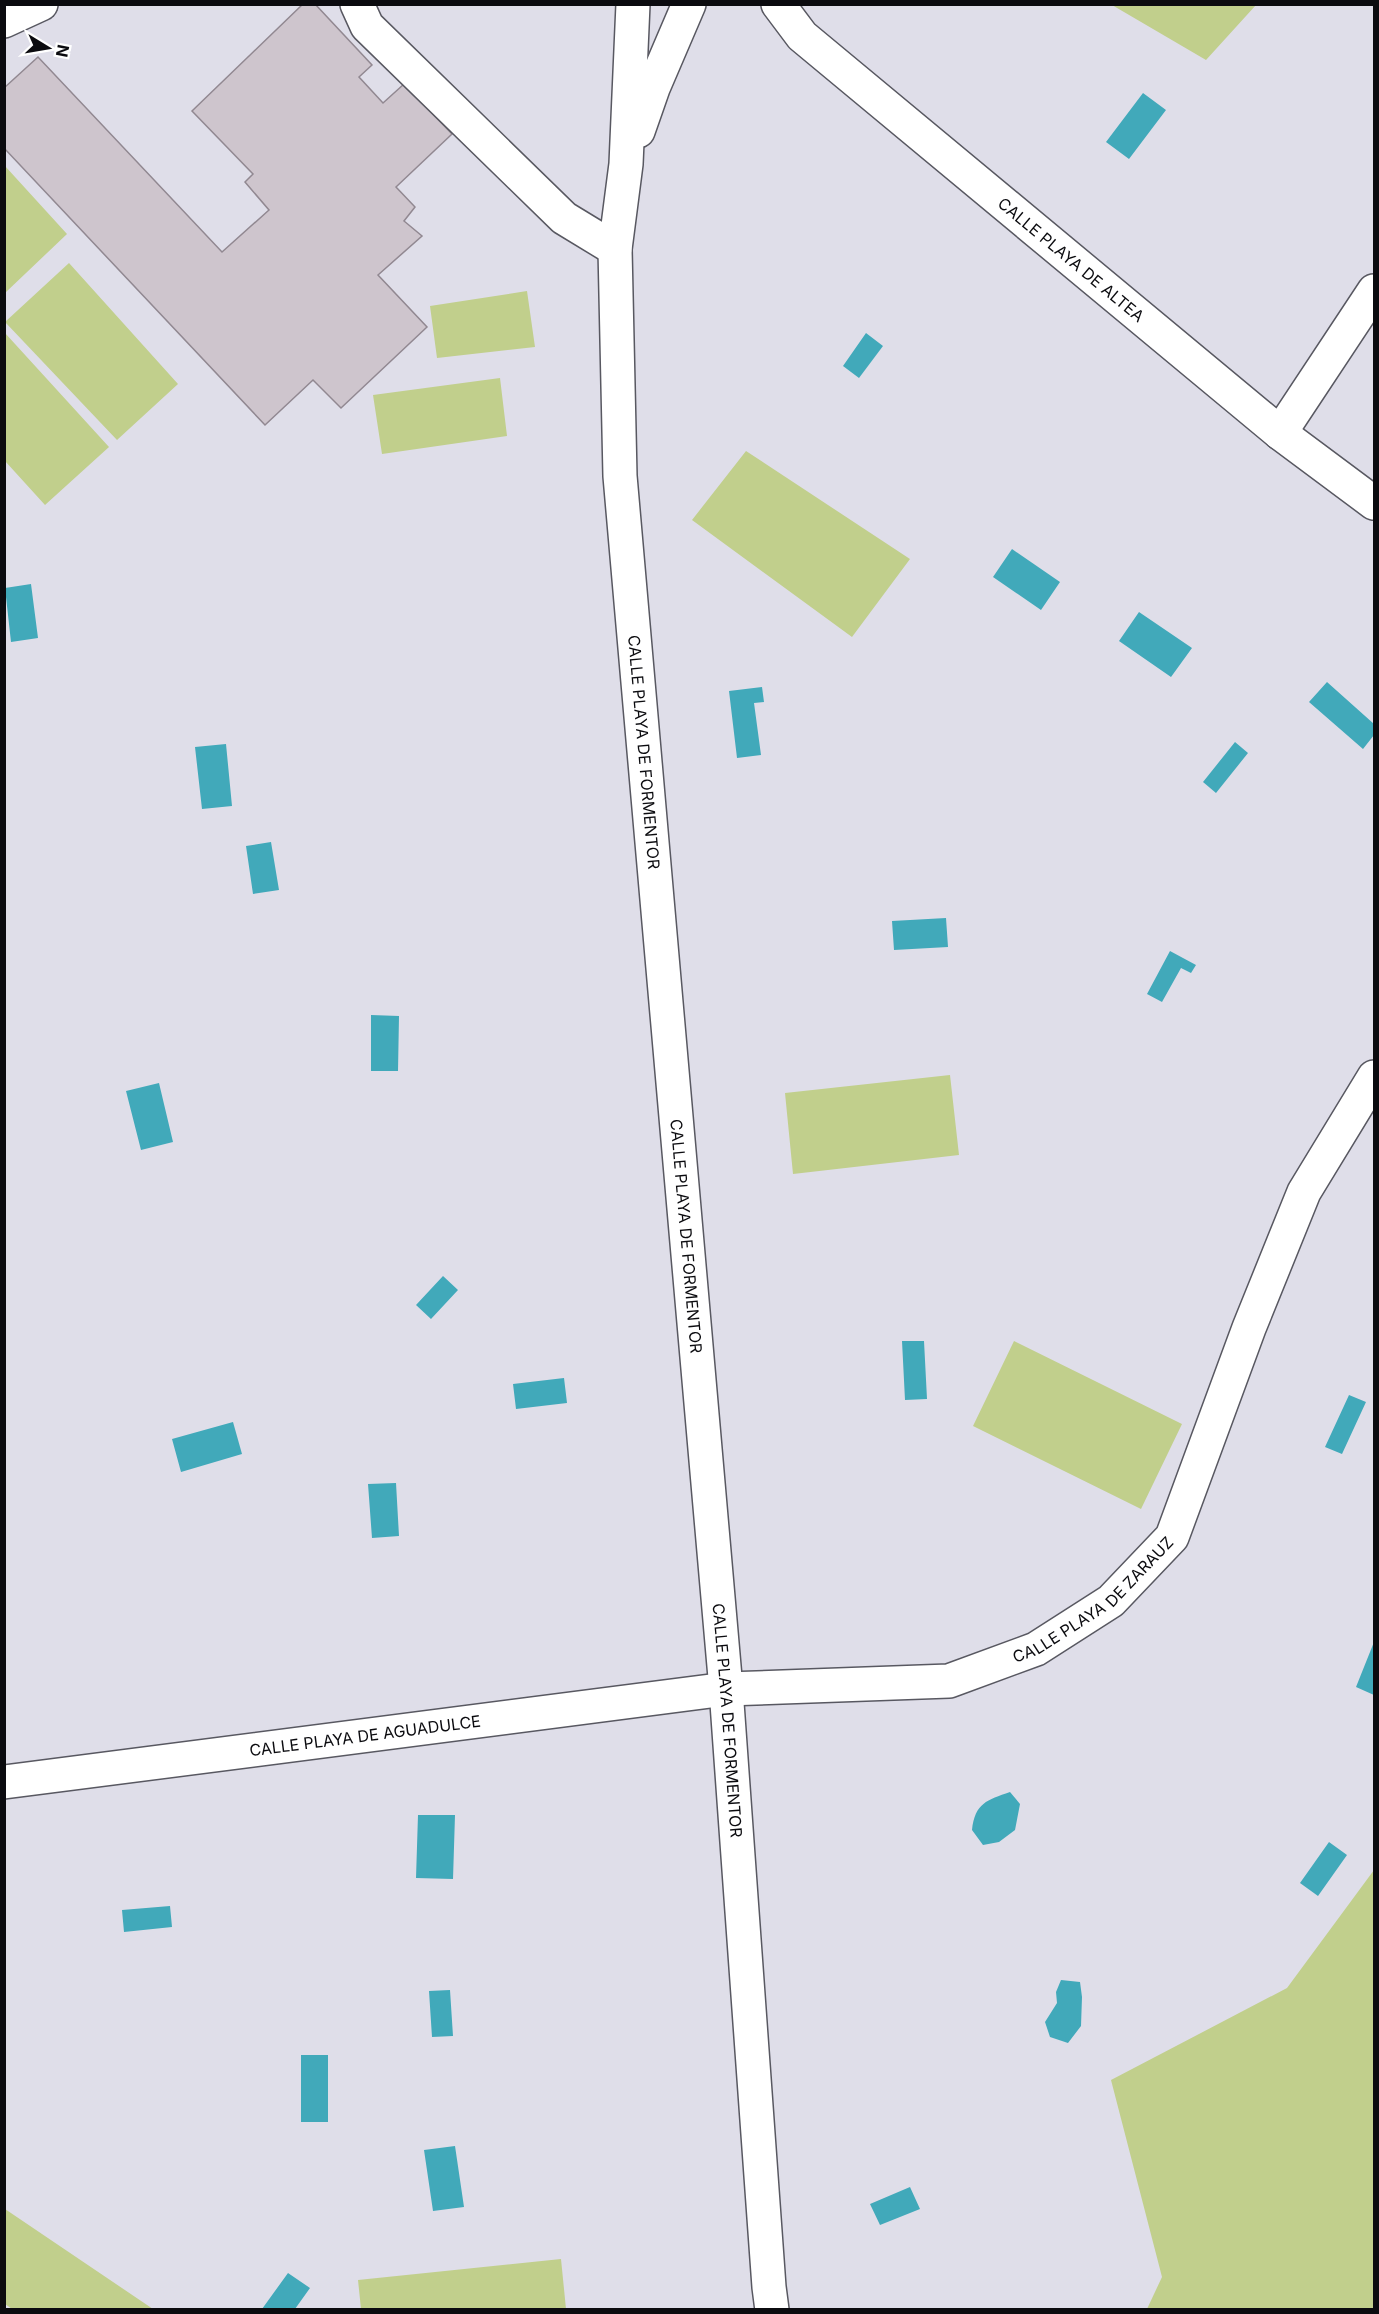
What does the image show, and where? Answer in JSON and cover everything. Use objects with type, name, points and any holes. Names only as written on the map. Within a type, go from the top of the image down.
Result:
[{"type":"street","points":[[4,21],[41,4]]},
{"type":"street","points":[[357,4],[367,26],[564,218],[615,249]]},
{"type":"street","name":"CALLE PLAYA DE FORMENTOR","points":[[633,4],[626,164],[615,249],[620,476],[726,1689],[772,2310]]},
{"type":"street","name":"CALLE PLAYA DE FORMENTOR","points":[[626,164],[653,88],[688,4]]},
{"type":"street","name":"CALLE PLAYA DE ALTEA","points":[[778,4],[802,36],[1280,433],[1374,503]]},
{"type":"street","points":[[1280,433],[1374,291]]},
{"type":"street","name":"CALLE PLAYA DE ZARAUZ","points":[[726,1689],[949,1681],[1036,1649],[1111,1600],[1172,1537],[1249,1328],[1304,1192],[1374,1077]]},
{"type":"street","name":"CALLE PLAYA DE AGUADULCE","points":[[4,1782],[726,1689]]},
{"type":"green space","points":[[1112,5],[1256,5],[1206,60]]},
{"type":"green space","points":[[5,166],[67,234],[5,293]]},
{"type":"green space","points":[[69,263],[178,384],[117,440],[5,322]]},
{"type":"green space","points":[[527,291],[535,347],[437,358],[430,306]]},
{"type":"green space","points":[[5,333],[109,447],[45,505],[5,461]]},
{"type":"green space","points":[[500,378],[507,436],[382,454],[373,395]]},
{"type":"green space","points":[[746,451],[910,559],[852,637],[692,520]]},
{"type":"green space","points":[[950,1075],[959,1155],[793,1174],[785,1093]]},
{"type":"green space","points":[[1014,1341],[1182,1424],[1141,1509],[973,1426]]},
{"type":"green space","points":[[1374,1870],[1374,2309],[1147,2309],[1162,2277],[1111,2080],[1287,1988]]},
{"type":"green space","points":[[4,2209],[153,2309],[12,2309],[5,2304]]},
{"type":"green space","points":[[561,2259],[566,2309],[361,2309],[358,2280]]},
{"type":"water","points":[[1143,93],[1166,110],[1129,159],[1106,142]]},
{"type":"water","points":[[866,333],[883,346],[859,378],[843,366]]},
{"type":"water","points":[[1012,549],[1060,582],[1041,610],[993,577]]},
{"type":"water","points":[[31,584],[38,638],[11,642],[5,588]]},
{"type":"water","points":[[1139,612],[1192,648],[1171,677],[1119,641]]},
{"type":"water","points":[[1327,682],[1374,724],[1374,735],[1363,749],[1309,702]]},
{"type":"water","points":[[762,687],[764,702],[754,703],[761,755],[737,758],[729,691]]},
{"type":"water","points":[[1235,742],[1248,753],[1216,793],[1203,782]]},
{"type":"water","points":[[226,744],[232,806],[202,809],[195,747]]},
{"type":"water","points":[[271,842],[279,890],[253,894],[246,846]]},
{"type":"water","points":[[946,918],[948,947],[894,950],[892,921]]},
{"type":"water","points":[[1170,951],[1196,965],[1191,973],[1181,968],[1162,1002],[1147,994]]},
{"type":"water","points":[[371,1015],[399,1016],[398,1071],[371,1071]]},
{"type":"water","points":[[159,1083],[173,1142],[141,1150],[126,1091]]},
{"type":"water","points":[[443,1276],[458,1290],[431,1319],[416,1305]]},
{"type":"water","points":[[902,1341],[924,1341],[927,1399],[905,1400]]},
{"type":"water","points":[[564,1378],[567,1403],[516,1409],[513,1384]]},
{"type":"water","points":[[1349,1395],[1366,1402],[1342,1454],[1325,1447]]},
{"type":"water","points":[[233,1422],[242,1454],[181,1472],[172,1439]]},
{"type":"water","points":[[396,1483],[399,1536],[372,1538],[368,1484]]},
{"type":"water","points":[[1374,1642],[1374,1695],[1356,1687]]},
{"type":"water","points":[[1010,1792],[1020,1804],[1015,1830],[999,1842],[983,1845],[972,1830],[979,1808],[989,1800]]},
{"type":"water","points":[[418,1815],[455,1815],[453,1879],[416,1878]]},
{"type":"water","points":[[1329,1842],[1347,1855],[1318,1896],[1300,1883]]},
{"type":"water","points":[[170,1906],[172,1927],[124,1932],[122,1910]]},
{"type":"water","points":[[1061,1980],[1080,1982],[1082,1997],[1081,2026],[1068,2043],[1050,2037],[1045,2022],[1057,2003],[1056,1992]]},
{"type":"water","points":[[450,1990],[453,2036],[432,2037],[429,1991]]},
{"type":"water","points":[[301,2055],[328,2055],[328,2122],[301,2122]]},
{"type":"water","points":[[455,2146],[464,2207],[433,2211],[424,2150]]},
{"type":"water","points":[[910,2187],[920,2209],[880,2225],[870,2204]]},
{"type":"water","points":[[288,2273],[310,2288],[295,2309],[262,2309]]},
{"type":"building","points":[[303,4],[315,4],[372,65],[359,77],[383,103],[404,84],[452,134],[396,187],[415,207],[404,221],[422,236],[378,275],[427,327],[341,408],[313,380],[265,425],[4,148],[4,88],[38,57],[222,252],[269,210],[245,182],[253,174],[192,111]]}]
